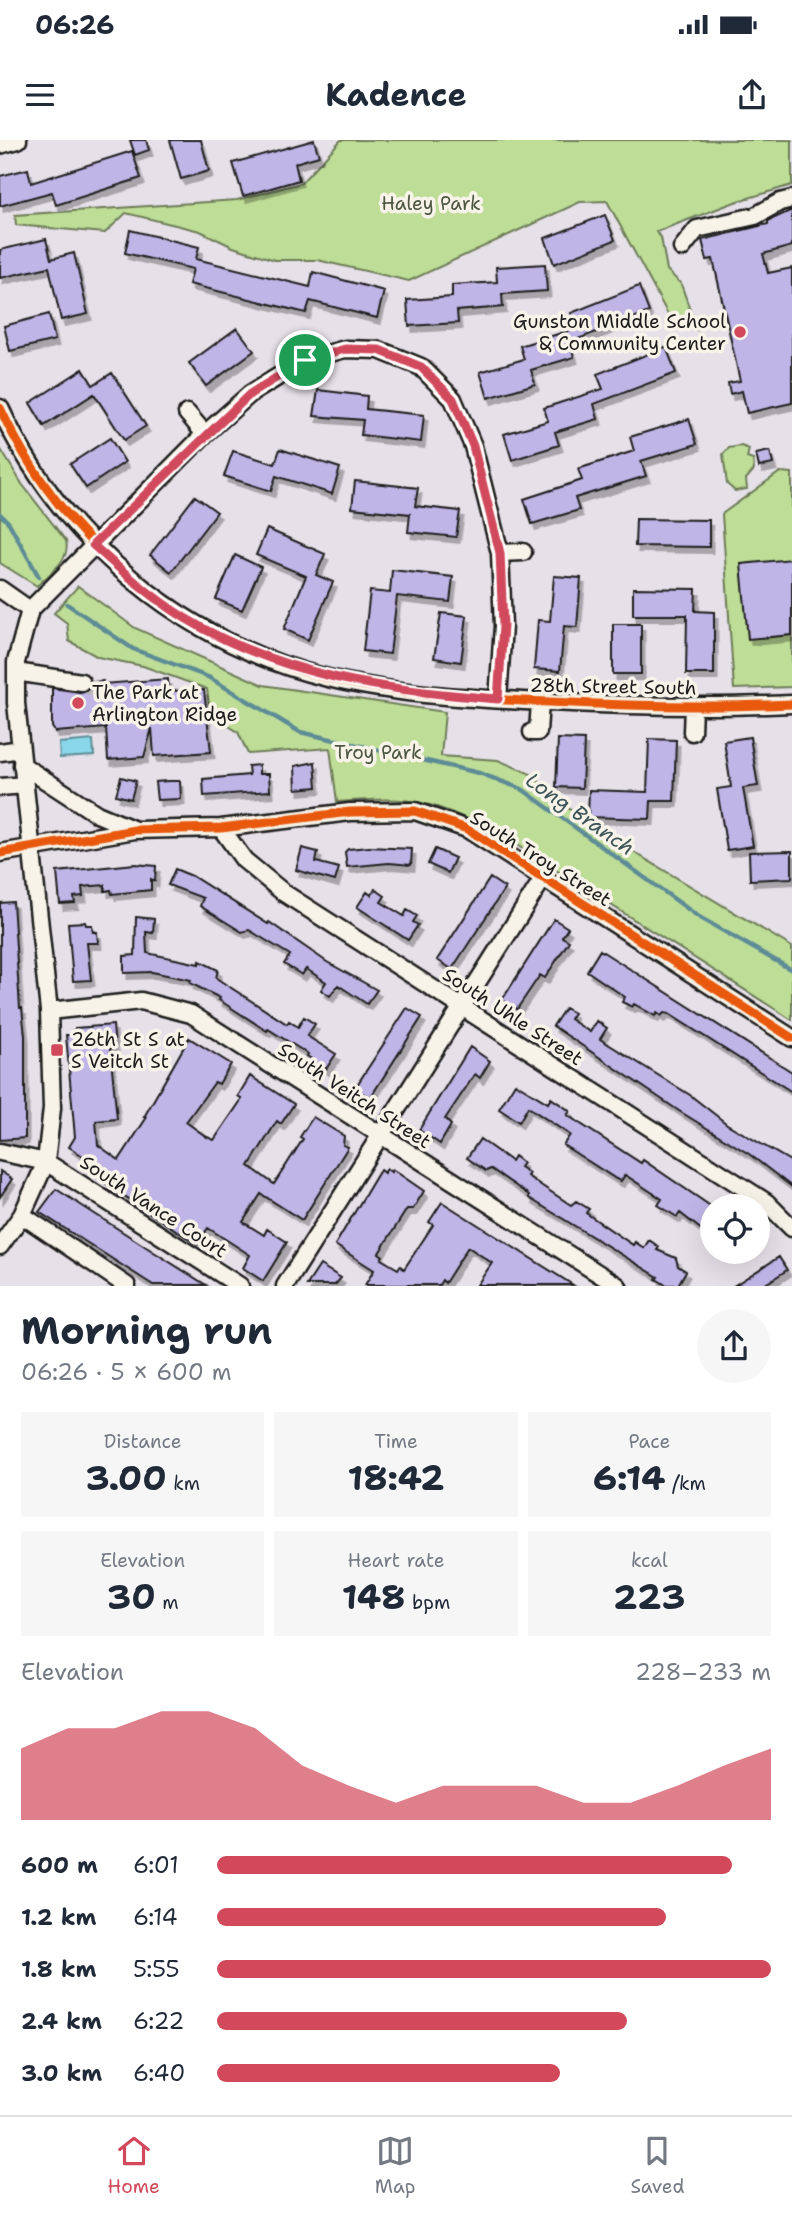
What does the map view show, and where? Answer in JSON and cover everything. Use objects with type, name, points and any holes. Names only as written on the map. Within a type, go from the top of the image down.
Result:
[{"type":"street","points":[[0,145],[18,140]]},
{"type":"street","points":[[682,248],[697,229],[755,216],[780,202],[792,199]]},
{"type":"street","points":[[0,1246],[22,1215],[46,1162],[52,1108],[49,1011],[22,757],[16,671],[30,610],[205,433],[250,394],[305,360],[345,349],[379,350],[421,367],[453,399],[473,446],[500,553],[503,626],[498,699]]},
{"type":"street","name":"28th Street South","points":[[0,408],[55,502],[93,545],[138,585],[185,618],[238,646],[289,667],[373,686],[498,699],[693,706],[792,704]]},
{"type":"street","points":[[187,413],[205,433]]},
{"type":"street","points":[[500,553],[523,552]]},
{"type":"street","points":[[0,589],[30,610]]},
{"type":"street","points":[[16,671],[82,682]]},
{"type":"street","points":[[533,732],[538,732],[540,702]]},
{"type":"street","points":[[692,732],[693,706]]},
{"type":"street","points":[[0,752],[22,757],[97,814],[135,831]]},
{"type":"street","points":[[0,787],[25,785]]},
{"type":"street","name":"South Troy Street","points":[[0,853],[135,831],[221,828],[350,812],[415,811],[467,829],[542,880],[792,1038]]},
{"type":"street","name":"South Uhle Street","points":[[221,828],[244,860],[284,893],[766,1202],[792,1228]]},
{"type":"street","points":[[285,1286],[542,880]]},
{"type":"street","name":"South Veitch Street","points":[[49,1011],[141,1001],[191,1014],[618,1286]]},
{"type":"street","points":[[0,1152],[46,1162]]},
{"type":"street","name":"South Vance Court","points":[[46,1162],[178,1239],[240,1286]]},
{"type":"street","points":[[22,1215],[118,1283]]},
{"type":"green space","name":"Haley Park","points":[[341,140],[792,140],[792,185],[735,202],[656,232],[661,237],[667,270],[681,284],[697,330],[672,322],[607,201],[580,202],[409,281],[317,260],[275,260],[233,247],[200,231],[126,213],[105,233],[16,225],[15,215],[237,200],[301,183]]},
{"type":"green space","points":[[741,446],[749,449],[747,458],[753,460],[754,470],[746,479],[747,489],[735,491],[727,484],[723,454],[729,448]]},
{"type":"green space","points":[[0,448],[22,484],[66,541],[67,548],[62,560],[37,586],[0,563]]},
{"type":"green space","points":[[780,472],[792,473],[792,687],[734,689],[722,514]]},
{"type":"green space","name":"Troy Park","points":[[78,586],[135,628],[263,685],[445,712],[441,756],[498,760],[531,774],[568,808],[602,833],[792,947],[792,1020],[504,837],[459,815],[424,803],[406,801],[387,799],[337,802],[330,748],[248,754],[238,732],[210,714],[207,689],[143,666],[98,657],[69,641],[67,623],[54,613]]},
{"type":"water","points":[[93,740],[94,756],[60,758],[59,743]]},
{"type":"building","points":[[130,140],[146,140],[149,150],[135,155]]},
{"type":"building","points":[[170,140],[201,140],[209,171],[181,179]]},
{"type":"building","points":[[314,140],[319,156],[295,163],[299,180],[243,196],[233,163]]},
{"type":"building","points":[[132,151],[141,178],[56,205],[52,192],[0,206],[0,176],[28,169],[31,183]]},
{"type":"building","points":[[792,210],[792,246],[763,254],[768,273],[792,268],[792,403],[747,413],[742,391],[730,394],[728,383],[740,381],[713,259],[707,260],[702,240],[768,224],[768,221]]},
{"type":"building","points":[[605,215],[615,240],[554,264],[545,238]]},
{"type":"building","points":[[130,230],[199,247],[196,259],[310,287],[313,272],[384,291],[377,318],[310,301],[306,313],[189,284],[193,269],[125,253]]},
{"type":"building","points":[[46,239],[51,259],[74,253],[88,314],[61,320],[49,267],[0,278],[0,250]]},
{"type":"building","points":[[545,264],[547,291],[502,294],[503,307],[457,311],[458,323],[409,326],[407,300],[452,297],[452,285],[497,282],[496,267]]},
{"type":"building","points":[[639,286],[649,312],[570,342],[574,357],[531,370],[535,384],[488,398],[480,372],[524,359],[520,346],[577,328],[571,313]]},
{"type":"building","points":[[49,314],[55,340],[10,351],[4,326]]},
{"type":"building","points":[[237,328],[254,351],[206,386],[189,363]]},
{"type":"building","points":[[666,347],[676,373],[594,404],[598,419],[555,432],[559,445],[512,460],[504,434],[548,421],[544,408],[603,389],[597,374]]},
{"type":"building","points":[[83,369],[93,385],[112,373],[146,426],[124,440],[94,394],[44,426],[30,403]]},
{"type":"building","points":[[318,390],[367,396],[366,409],[424,415],[421,442],[361,435],[363,420],[314,416]]},
{"type":"building","points":[[689,419],[697,444],[641,461],[646,476],[575,498],[579,510],[532,524],[524,499],[582,480],[578,469],[634,451],[630,437]]},
{"type":"building","points":[[110,438],[125,462],[86,488],[70,464]]},
{"type":"building","points":[[280,449],[340,468],[332,494],[276,476],[271,491],[224,476],[233,451],[275,464]]},
{"type":"building","points":[[770,451],[773,464],[759,467],[756,454]]},
{"type":"building","points":[[355,481],[418,488],[415,506],[460,511],[456,537],[408,532],[410,514],[352,508]]},
{"type":"building","points":[[195,496],[217,512],[171,572],[150,555]]},
{"type":"building","points":[[636,519],[709,520],[709,547],[635,546]]},
{"type":"building","points":[[267,529],[325,554],[316,575],[333,582],[308,640],[284,629],[306,576],[256,555]]},
{"type":"building","points":[[235,555],[261,567],[242,610],[216,599]]},
{"type":"building","points":[[792,559],[792,635],[748,639],[741,564]]},
{"type":"building","points":[[392,570],[453,577],[450,602],[397,596],[390,654],[363,651],[370,591],[390,593]]},
{"type":"building","points":[[554,576],[581,578],[577,627],[564,626],[560,671],[534,669],[538,620],[550,621]]},
{"type":"building","points":[[633,588],[696,589],[695,611],[714,612],[714,674],[686,674],[687,615],[633,615]]},
{"type":"building","points":[[441,613],[467,616],[461,662],[434,658]]},
{"type":"building","points":[[613,624],[641,624],[641,674],[613,674]]},
{"type":"building","points":[[168,679],[169,691],[204,690],[211,752],[154,756],[152,728],[144,757],[108,760],[106,728],[55,732],[52,727],[52,688],[80,692],[89,689],[91,682],[103,681],[103,684]]},
{"type":"building","points":[[750,737],[758,786],[743,788],[753,846],[727,850],[717,789],[731,787],[724,741]]},
{"type":"building","points":[[558,739],[584,740],[582,788],[556,787]]},
{"type":"building","points":[[649,739],[676,740],[674,801],[651,801],[650,819],[588,817],[589,790],[647,792]]},
{"type":"building","points":[[315,762],[317,787],[296,789],[295,766]]},
{"type":"building","points":[[259,765],[259,774],[269,774],[270,791],[204,796],[203,779],[249,775],[248,766]]},
{"type":"building","points":[[121,777],[136,781],[131,799],[116,795]]},
{"type":"building","points":[[180,781],[181,799],[157,800],[155,782]]},
{"type":"building","points":[[302,848],[318,852],[316,862],[339,868],[335,881],[296,870]]},
{"type":"building","points":[[348,849],[412,849],[411,865],[389,863],[347,867],[345,852]]},
{"type":"building","points":[[435,849],[455,858],[448,873],[428,864]]},
{"type":"building","points":[[792,851],[792,878],[750,880],[749,852]]},
{"type":"building","points":[[135,864],[156,866],[155,881],[151,879],[151,890],[112,894],[111,890],[105,891],[105,885],[82,887],[83,896],[74,897],[75,903],[60,904],[57,872]]},
{"type":"building","points":[[175,869],[192,876],[268,924],[269,922],[327,962],[377,990],[367,1004],[338,985],[330,996],[321,990],[326,982],[306,969],[302,975],[284,964],[290,955],[249,930],[242,932],[200,906],[203,898],[168,885]]},
{"type":"building","points":[[490,878],[505,888],[452,969],[437,960]]},
{"type":"building","points":[[375,889],[385,896],[381,902],[404,916],[407,910],[417,916],[413,922],[418,925],[408,940],[357,907],[367,892],[371,895]]},
{"type":"building","points":[[13,902],[20,1008],[25,1036],[25,1138],[0,1140],[0,903]]},
{"type":"building","points":[[136,917],[154,919],[153,933],[146,932],[147,953],[199,964],[200,961],[218,970],[216,978],[287,1024],[289,1021],[298,1027],[304,1017],[315,1024],[307,1036],[336,1054],[326,1069],[307,1056],[308,1054],[268,1029],[267,1031],[219,1000],[220,998],[190,983],[191,980],[152,972],[124,973],[124,956],[135,955]]},
{"type":"building","points":[[554,919],[568,928],[562,937],[569,941],[545,978],[540,975],[517,1009],[502,1000]]},
{"type":"building","points":[[85,922],[86,925],[92,925],[93,932],[97,932],[98,943],[87,943],[91,980],[73,981],[68,923]]},
{"type":"building","points":[[600,950],[792,1072],[792,1092],[669,1014],[664,1013],[661,1016],[657,1013],[655,1016],[634,1004],[632,1007],[622,1002],[625,997],[587,971]]},
{"type":"building","points":[[407,1008],[422,1017],[370,1098],[355,1088]]},
{"type":"building","points":[[565,1008],[574,1013],[570,1019],[590,1032],[597,1021],[607,1028],[600,1039],[690,1095],[727,1124],[792,1162],[792,1187],[749,1154],[679,1111],[553,1026]]},
{"type":"building","points":[[113,1025],[115,1048],[110,1048],[117,1119],[96,1121],[98,1145],[119,1160],[147,1117],[144,1117],[189,1038],[231,1064],[219,1084],[215,1082],[186,1122],[207,1137],[214,1140],[242,1099],[238,1096],[250,1076],[294,1104],[281,1124],[277,1121],[249,1166],[274,1184],[303,1139],[300,1137],[313,1117],[344,1136],[343,1145],[348,1147],[302,1220],[261,1194],[243,1222],[264,1235],[267,1229],[287,1242],[263,1281],[243,1268],[250,1255],[208,1228],[197,1244],[105,1183],[107,1180],[82,1164],[86,1158],[69,1147],[75,1137],[66,1035],[72,1035],[75,1028]]},
{"type":"building","points":[[470,1047],[490,1061],[480,1078],[475,1074],[445,1119],[451,1125],[440,1144],[419,1130]]},
{"type":"building","points":[[515,1083],[548,1103],[551,1098],[570,1111],[567,1115],[641,1163],[643,1160],[700,1199],[700,1229],[680,1213],[677,1217],[658,1205],[662,1199],[625,1175],[621,1181],[616,1179],[563,1145],[570,1135],[528,1107],[519,1122],[499,1109]]},
{"type":"building","points":[[480,1139],[511,1161],[514,1156],[523,1163],[520,1167],[529,1173],[527,1176],[571,1205],[576,1201],[589,1209],[586,1213],[633,1245],[635,1242],[644,1248],[649,1240],[659,1247],[657,1250],[676,1258],[678,1266],[686,1271],[678,1285],[666,1285],[656,1279],[658,1277],[529,1198],[529,1195],[491,1169],[486,1171],[467,1158]]},
{"type":"building","points":[[387,1169],[391,1172],[392,1169],[424,1191],[413,1209],[407,1209],[379,1253],[383,1256],[381,1259],[398,1269],[400,1266],[404,1269],[433,1225],[429,1222],[442,1202],[573,1285],[477,1285],[492,1263],[468,1247],[445,1283],[442,1280],[439,1285],[365,1285],[374,1270],[335,1245],[380,1170],[384,1173]]},
{"type":"building","points":[[0,1171],[12,1179],[0,1197]]},
{"type":"building","points":[[56,1189],[206,1285],[153,1285],[142,1278],[39,1212]]},
{"type":"building","points":[[779,1257],[787,1270],[764,1285],[735,1285],[770,1264]]},
{"type":"building","points":[[320,1265],[341,1278],[335,1285],[307,1285]]},
{"type":"waterway","name":"Long Branch","points":[[0,514],[9,523],[39,577]]},
{"type":"waterway","name":"Long Branch","points":[[67,604],[133,649],[208,677],[300,732],[479,773],[522,789],[699,917],[792,970]]},
{"type":"tunnel","points":[[81,682],[104,694]]},
{"type":"cycle path","points":[[0,408],[26,457],[57,502],[93,543],[133,580],[177,613],[225,640],[275,662],[355,684],[466,698],[640,705],[792,704]]},
{"type":"cycle path","points":[[0,853],[135,830],[221,828],[350,812],[415,811],[467,829],[792,1038]]},
{"type":"place","name":"Gunston Middle School & Community Center","points":[[740,332]]},
{"type":"place","name":"The Park at Arlington Ridge","points":[[78,703]]},
{"type":"place","name":"26th St S at S Veitch St","points":[[57,1050]]},
{"type":"route","points":[[345,349],[379,350],[421,367],[453,399],[473,446],[500,553],[503,626],[498,699],[373,686],[289,667],[238,646],[185,618],[138,585],[93,545],[205,433],[250,394],[305,360],[345,349]]}]
